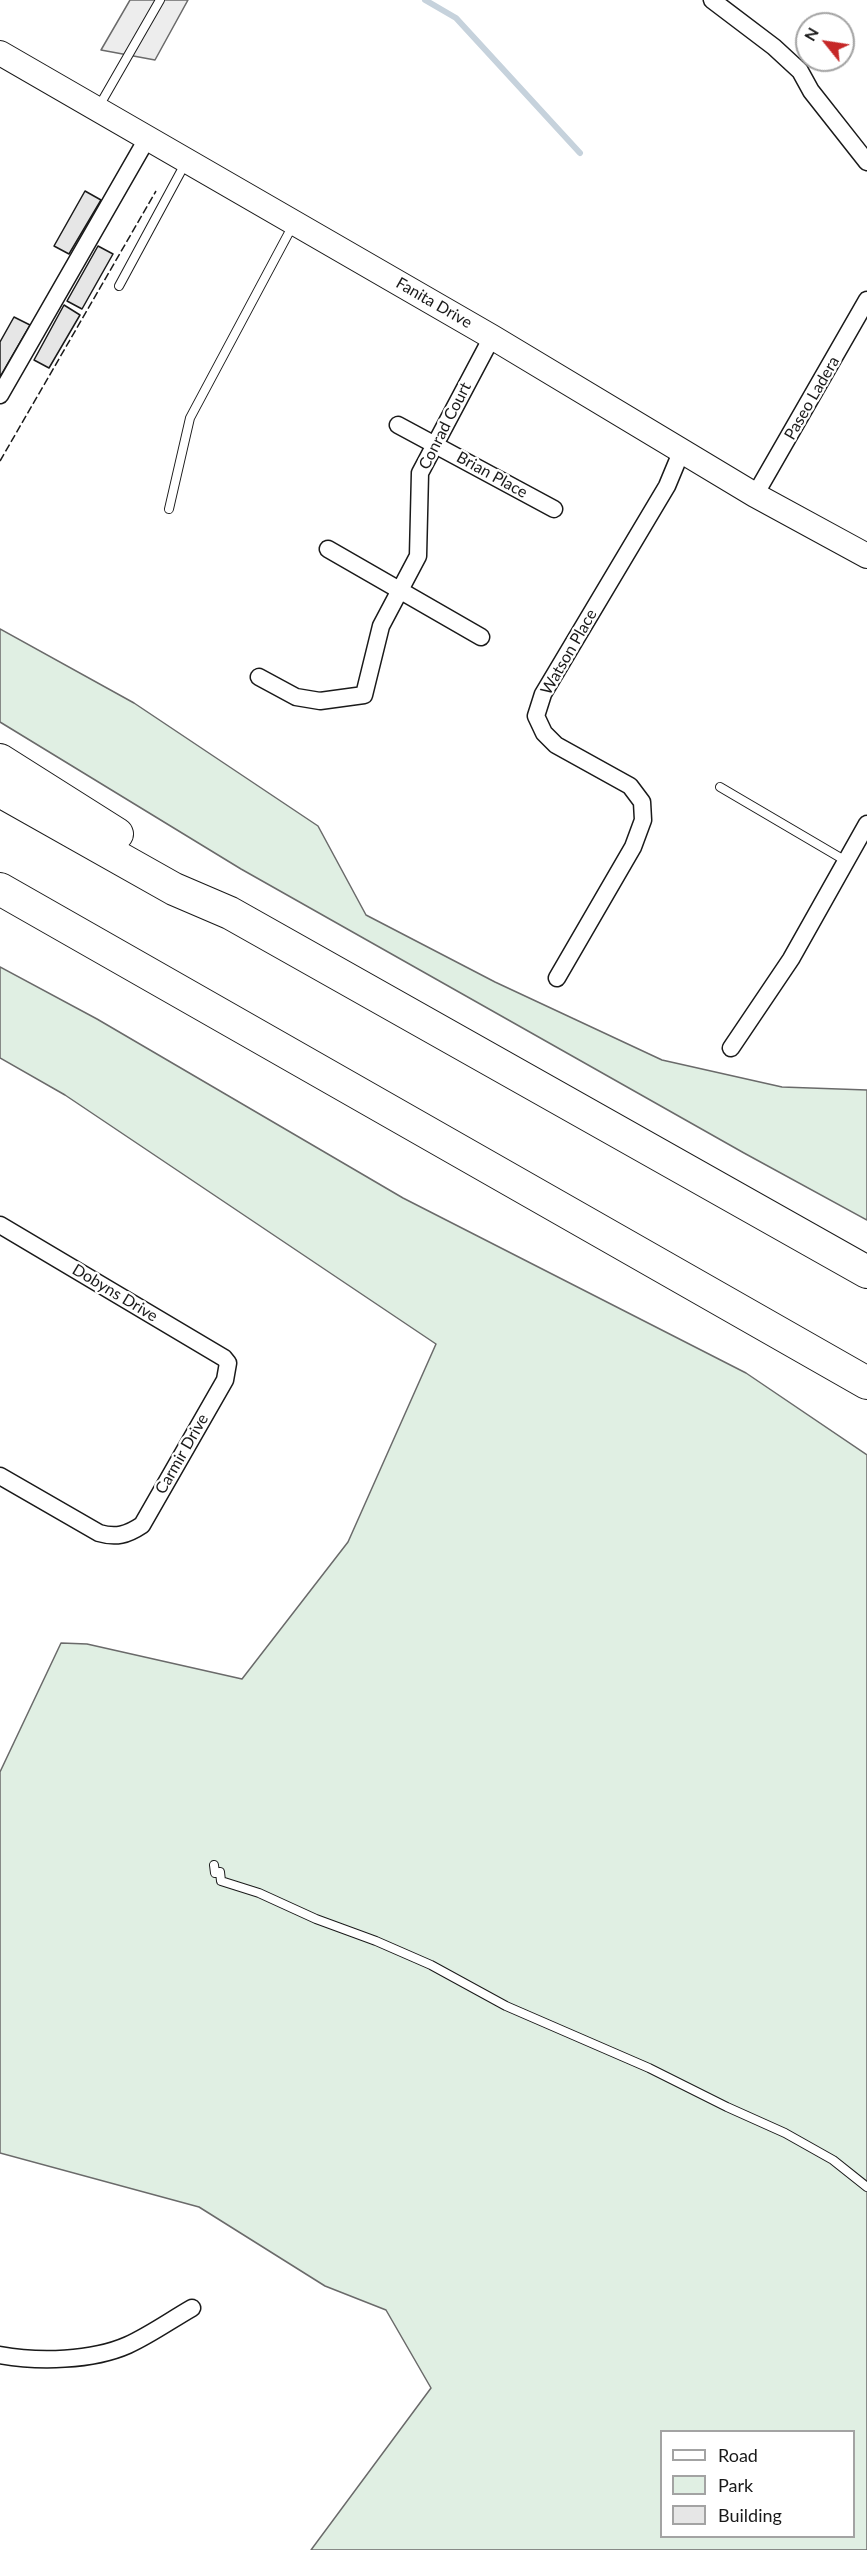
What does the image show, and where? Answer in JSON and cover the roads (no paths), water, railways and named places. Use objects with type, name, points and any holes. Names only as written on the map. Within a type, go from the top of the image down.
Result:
[{"type":"highway","points":[[0,760],[215,896],[230,914]]},
{"type":"highway","points":[[0,791],[174,889],[230,914],[867,1272]]},
{"type":"highway","points":[[0,889],[867,1383]]},
{"type":"highway","points":[[0,912],[294,1057]]},
{"type":"main road","name":"Fanita Drive","points":[[0,53],[492,337],[755,495],[867,556]]},
{"type":"street","points":[[712,0],[774,47],[800,71],[811,92],[867,162]]},
{"type":"street","points":[[0,395],[148,137]]},
{"type":"street","name":"Paseo Ladera","points":[[755,495],[867,300]]},
{"type":"street","name":"Conrad Court","points":[[259,677],[296,697],[320,701],[364,695],[381,626],[418,556],[420,473],[492,337]]},
{"type":"street","name":"Brian Place","points":[[398,425],[554,509]]},
{"type":"street","name":"Watson Place","points":[[557,978],[633,847],[643,820],[642,802],[630,786],[556,745],[544,734],[536,716],[543,694],[667,486],[682,450]]},
{"type":"street","points":[[328,549],[401,589],[481,638]]},
{"type":"street","points":[[731,1048],[791,959],[867,824]]},
{"type":"street","name":"Dobyns Drive","points":[[0,1225],[224,1358],[228,1363]]},
{"type":"street","name":"Carmir Drive","points":[[0,1476],[99,1533],[111,1537],[124,1535],[142,1526],[225,1380],[228,1363]]},
{"type":"street","points":[[0,2355],[27,2359],[59,2359],[113,2350],[129,2345],[192,2308]]},
{"type":"lane","points":[[98,109],[160,0]]},
{"type":"lane","points":[[119,285],[187,159]]},
{"type":"lane","points":[[169,509],[190,418],[295,222]]},
{"type":"lane","points":[[720,787],[846,861]]},
{"type":"lane","points":[[214,1865],[215,1873],[220,1872],[221,1881],[259,1893],[280,1904],[431,1965],[507,2006],[649,2068],[785,2133],[833,2160],[867,2187]]},
{"type":"waterway","points":[[425,0],[456,18],[580,153]]}]
